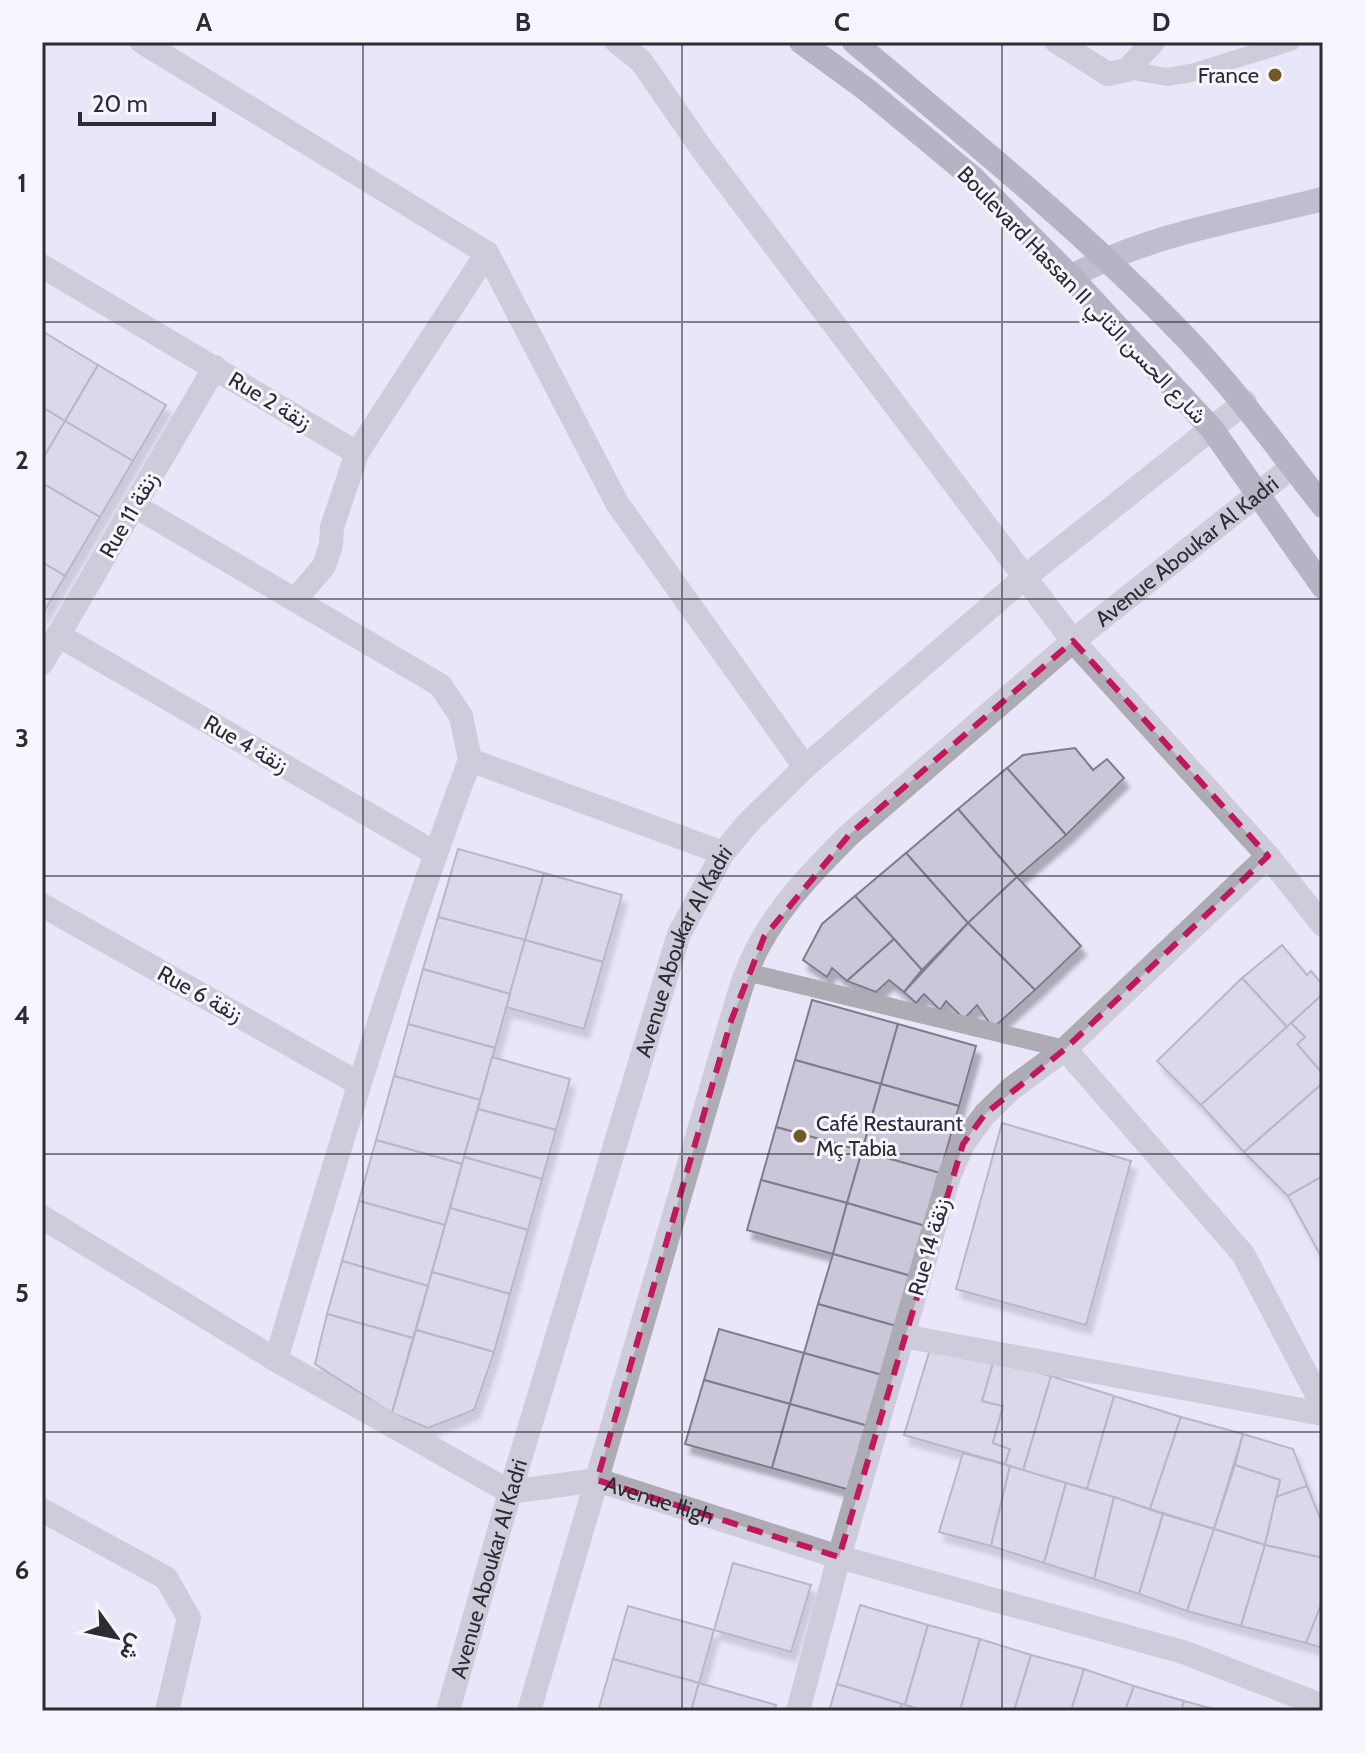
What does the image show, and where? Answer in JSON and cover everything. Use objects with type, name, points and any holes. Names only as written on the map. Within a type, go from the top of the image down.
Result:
[{"type":"main road","name":"Boulevard Hassan II شارع الحسن الثاني","points":[[801,42],[867,90],[972,177],[1071,277],[1212,429],[1323,587]]},
{"type":"main road","name":"Boulevard Hassan II شارع الحسن الثاني","points":[[854,42],[1104,258],[1188,340],[1245,402],[1323,506]]},
{"type":"street","points":[[142,42],[487,253],[617,503],[805,767]]},
{"type":"street","points":[[617,42],[641,61],[702,149],[1073,641],[1268,856],[1323,925]]},
{"type":"street","points":[[1057,42],[1108,74],[1127,70],[1153,42]]},
{"type":"street","points":[[1071,277],[1104,258],[1323,199]]},
{"type":"street","points":[[295,600],[324,566],[331,545],[332,527],[357,453],[487,253]]},
{"type":"street","name":"Rue 2 زنقة","points":[[42,266],[357,453]]},
{"type":"street","name":"Rue 11 زنقة","points":[[43,660],[215,367]]},
{"type":"street","name":"Avenue Aboukar Al Kadri","points":[[448,1711],[510,1492],[679,934],[723,853],[749,822],[805,767],[1025,577],[1245,402]]},
{"type":"street","name":"Avenue Aboukar Al Kadri","points":[[529,1711],[746,972],[764,937],[818,866],[849,835],[1073,641],[1292,467]]},
{"type":"street","points":[[135,506],[440,685],[461,716],[470,760],[435,853],[358,1083],[276,1360]]},
{"type":"street","name":"Rue 4 زنقة","points":[[58,635],[435,853]]},
{"type":"street","points":[[470,760],[723,853]]},
{"type":"street","name":"Rue 14 زنقة","points":[[798,1711],[949,1176],[963,1144],[985,1114],[1012,1088],[1065,1049],[1268,856]]},
{"type":"street","name":"Rue 6 زنقة","points":[[42,905],[358,1083]]},
{"type":"street","points":[[1065,1049],[1243,1254],[1323,1406]]},
{"type":"street","points":[[42,1217],[276,1360],[510,1492]]},
{"type":"street","points":[[903,1336],[1323,1414]]},
{"type":"street","name":"Avenue Iligh","points":[[510,1492],[597,1480],[839,1557],[1183,1652],[1323,1706]]},
{"type":"street","points":[[42,1510],[166,1578],[189,1618],[167,1711]]},
{"type":"lane","points":[[1127,70],[1167,77],[1191,73],[1291,42]]},
{"type":"lane","points":[[746,972],[1065,1049]]},
{"type":"highlighted area","points":[[1073,641],[1268,856],[1065,1049],[985,1114],[963,1144],[839,1557],[597,1480],[731,1021],[764,937],[849,835]]},
{"type":"building","points":[[42,331],[98,365],[65,421],[42,407]]},
{"type":"building","points":[[98,365],[166,405],[133,461],[65,421]]},
{"type":"building","points":[[42,407],[65,421],[42,460]]},
{"type":"building","points":[[65,421],[133,461],[100,517],[42,483],[42,460]]},
{"type":"building","points":[[42,483],[100,517],[65,576],[42,562]]},
{"type":"building","points":[[42,562],[65,576],[42,615]]},
{"type":"building","points":[[1075,748],[1093,770],[1107,759],[1124,778],[1066,835],[1007,768],[1023,755]]},
{"type":"building","points":[[1007,768],[1066,835],[1017,877],[958,809]]},
{"type":"building","points":[[958,809],[1017,877],[968,923],[906,853]]},
{"type":"building","points":[[458,849],[544,873],[525,940],[438,917]]},
{"type":"building","points":[[906,853],[968,923],[922,970],[855,896]]},
{"type":"building","points":[[544,873],[622,895],[603,962],[525,940]]},
{"type":"building","points":[[1017,877],[1081,946],[1035,990],[968,923]]},
{"type":"building","points":[[855,896],[894,939],[847,981],[832,968],[827,977],[803,960],[822,924]]},
{"type":"building","points":[[438,917],[525,940],[510,994],[423,969]]},
{"type":"building","points":[[968,923],[1035,990],[993,1028],[977,1005],[964,1019],[946,1001],[940,1010],[924,994],[916,1003],[904,992]]},
{"type":"building","points":[[894,939],[922,970],[904,992],[889,980],[876,992],[847,981]]},
{"type":"building","points":[[525,940],[603,962],[584,1029],[506,1007]]},
{"type":"building","points":[[1282,945],[1307,975],[1311,971],[1323,985],[1323,994],[1287,1027],[1242,978]]},
{"type":"building","points":[[423,969],[510,994],[495,1048],[408,1024]]},
{"type":"building","points":[[1242,978],[1287,1027],[1201,1105],[1157,1061]]},
{"type":"building","points":[[1323,994],[1323,1074],[1297,1044],[1305,1037],[1291,1023]]},
{"type":"building","points":[[812,1000],[898,1024],[881,1084],[795,1060]]},
{"type":"building","points":[[1291,1023],[1305,1037],[1297,1044],[1323,1074],[1323,1083],[1244,1152],[1201,1105]]},
{"type":"building","points":[[408,1024],[495,1048],[480,1100],[394,1076]]},
{"type":"building","points":[[898,1024],[976,1046],[959,1106],[881,1084]]},
{"type":"building","points":[[492,1057],[570,1079],[556,1130],[478,1109]]},
{"type":"building","points":[[795,1060],[881,1084],[862,1151],[776,1127]]},
{"type":"building","points":[[394,1076],[480,1100],[462,1164],[376,1140]]},
{"type":"building","points":[[1323,1083],[1323,1176],[1288,1196],[1244,1152]]},
{"type":"building","points":[[881,1084],[959,1106],[940,1173],[862,1151]]},
{"type":"building","points":[[478,1109],[556,1130],[542,1179],[464,1157]]},
{"type":"building","points":[[1002,1123],[1131,1161],[1086,1325],[956,1289]]},
{"type":"building","points":[[776,1127],[862,1151],[847,1203],[761,1180]]},
{"type":"building","points":[[376,1140],[462,1164],[445,1225],[359,1201]]},
{"type":"building","points":[[862,1151],[940,1173],[925,1226],[847,1203]]},
{"type":"building","points":[[464,1157],[542,1179],[528,1230],[450,1208]]},
{"type":"building","points":[[1323,1176],[1323,1257],[1322,1258],[1288,1196]]},
{"type":"building","points":[[761,1180],[847,1203],[833,1254],[747,1230]]},
{"type":"building","points":[[359,1201],[445,1225],[428,1286],[342,1261]]},
{"type":"building","points":[[847,1203],[925,1226],[911,1276],[833,1254]]},
{"type":"building","points":[[450,1208],[528,1230],[510,1294],[432,1272]]},
{"type":"building","points":[[833,1254],[911,1276],[896,1326],[818,1304]]},
{"type":"building","points":[[342,1261],[428,1286],[413,1338],[327,1314]]},
{"type":"building","points":[[432,1272],[510,1294],[494,1352],[416,1330]]},
{"type":"building","points":[[818,1304],[896,1326],[882,1375],[804,1353]]},
{"type":"building","points":[[327,1314],[413,1338],[392,1413],[315,1364]]},
{"type":"building","points":[[719,1329],[804,1353],[790,1404],[704,1380]]},
{"type":"building","points":[[416,1330],[494,1352],[474,1410],[428,1428],[392,1413]]},
{"type":"building","points":[[931,1346],[994,1360],[982,1401],[1003,1406],[993,1443],[1010,1449],[1005,1464],[904,1435]]},
{"type":"building","points":[[804,1353],[882,1375],[868,1426],[790,1404]]},
{"type":"building","points":[[994,1360],[1051,1376],[1023,1471],[1005,1464],[1010,1449],[993,1443],[1003,1406],[982,1401]]},
{"type":"building","points":[[1051,1376],[1114,1396],[1087,1489],[1023,1471]]},
{"type":"building","points":[[704,1380],[790,1404],[772,1468],[685,1444]]},
{"type":"building","points":[[1114,1396],[1181,1417],[1150,1509],[1087,1489]]},
{"type":"building","points":[[790,1404],[868,1426],[850,1490],[772,1468]]},
{"type":"building","points":[[1181,1417],[1243,1434],[1214,1529],[1150,1509]]},
{"type":"building","points":[[1243,1434],[1293,1449],[1307,1486],[1276,1497],[1280,1480],[1235,1465]]},
{"type":"building","points":[[963,1453],[1010,1466],[991,1546],[939,1532]]},
{"type":"building","points":[[1235,1465],[1280,1480],[1265,1545],[1214,1529]]},
{"type":"building","points":[[1010,1466],[1066,1483],[1044,1563],[991,1546]]},
{"type":"building","points":[[1066,1483],[1114,1497],[1094,1579],[1044,1563]]},
{"type":"building","points":[[1307,1486],[1323,1525],[1323,1558],[1265,1545],[1276,1497]]},
{"type":"building","points":[[1114,1497],[1163,1514],[1139,1594],[1094,1579]]},
{"type":"building","points":[[1163,1514],[1214,1529],[1187,1611],[1139,1594]]},
{"type":"building","points":[[1214,1529],[1265,1545],[1241,1626],[1187,1611]]},
{"type":"building","points":[[1265,1545],[1323,1558],[1323,1600],[1306,1643],[1241,1626]]},
{"type":"building","points":[[733,1563],[811,1585],[791,1652],[714,1630]]},
{"type":"building","points":[[1323,1600],[1323,1648],[1306,1643]]},
{"type":"building","points":[[860,1605],[928,1625],[905,1705],[837,1684]]},
{"type":"building","points":[[628,1606],[714,1630],[699,1683],[613,1659]]},
{"type":"building","points":[[928,1625],[980,1639],[960,1711],[924,1711],[905,1705]]},
{"type":"building","points":[[980,1639],[1031,1655],[1014,1711],[960,1711]]},
{"type":"building","points":[[1031,1655],[1084,1669],[1071,1711],[1014,1711]]},
{"type":"building","points":[[613,1659],[699,1683],[691,1711],[608,1711],[599,1708]]},
{"type":"building","points":[[1084,1669],[1134,1686],[1125,1711],[1071,1711]]},
{"type":"building","points":[[699,1683],[776,1705],[775,1711],[691,1711]]},
{"type":"building","points":[[837,1684],[902,1704],[899,1711],[829,1711]]},
{"type":"building","points":[[1134,1686],[1184,1701],[1181,1711],[1125,1711]]},
{"type":"building","points":[[1184,1701],[1221,1711],[1181,1711]]},
{"type":"building","points":[[902,1704],[924,1711],[899,1711]]},
{"type":"place","name":"France","points":[[1275,75]]},
{"type":"place","name":"Café Restaurant Mç Tabia","points":[[800,1136]]}]
